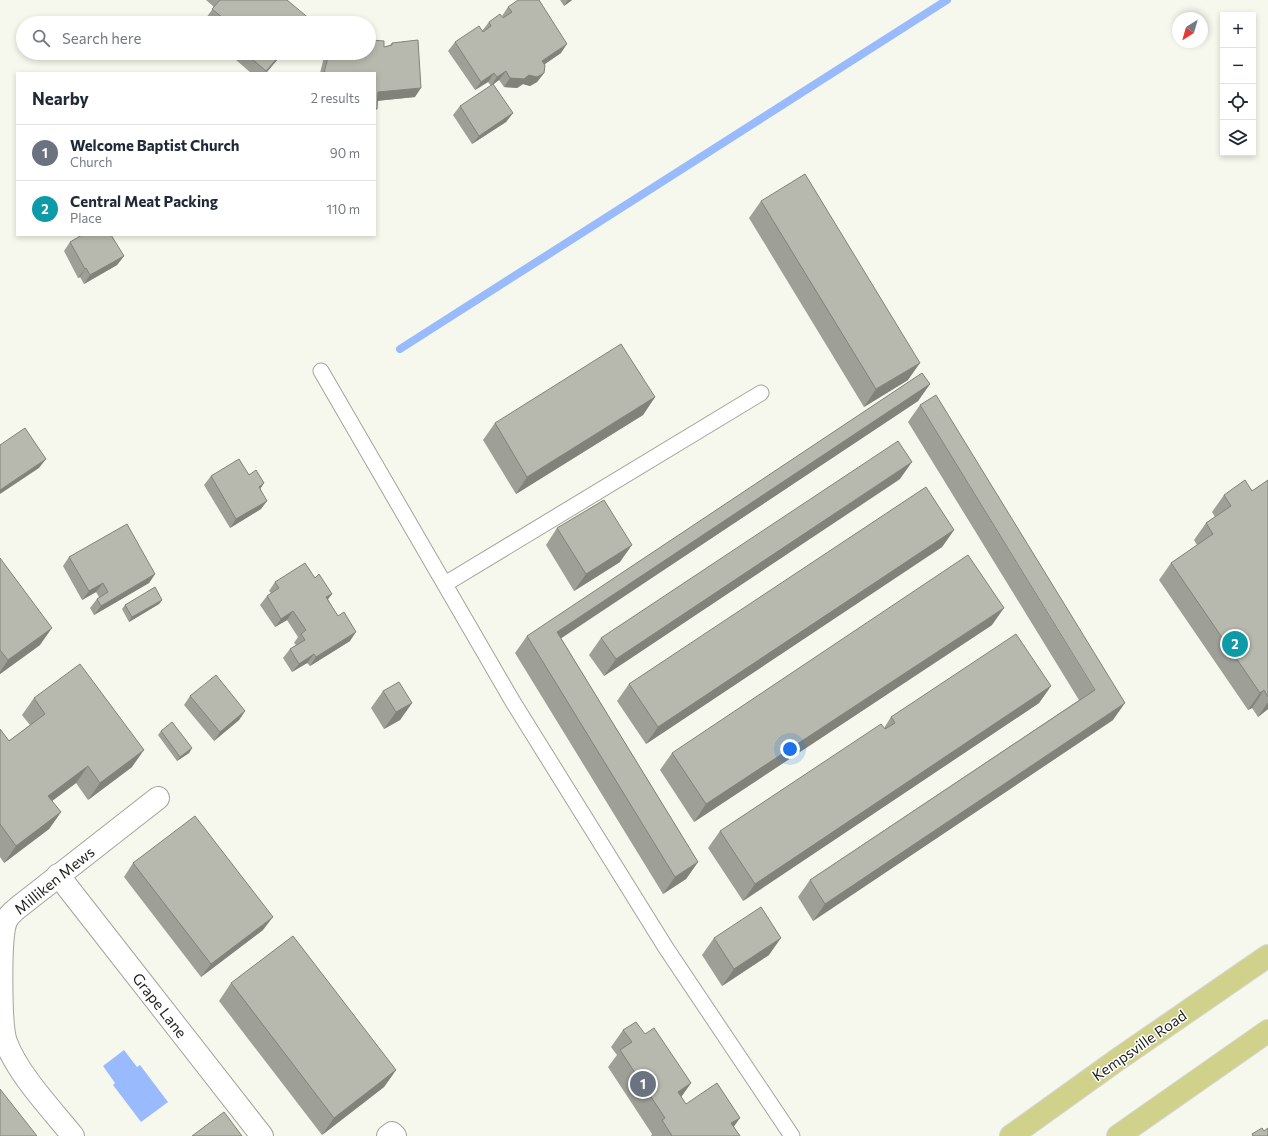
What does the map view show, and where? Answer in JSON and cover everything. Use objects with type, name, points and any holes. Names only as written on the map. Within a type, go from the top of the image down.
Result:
[{"type":"main road","name":"Kempsville Road","points":[[1011,1136],[1117,1060],[1268,956]]},
{"type":"main road","points":[[1118,1136],[1268,1031]]},
{"type":"street","name":"Milliken Mews","points":[[73,1136],[24,1074],[5,1042],[2,1006],[2,920],[8,917],[58,875],[158,798]]},
{"type":"street","name":"Grape Lane","points":[[58,875],[262,1136]]},
{"type":"lane","points":[[321,371],[513,702],[666,948],[792,1136]]},
{"type":"lane","points":[[445,584],[761,393]]},
{"type":"water","points":[[124,1050],[137,1067],[140,1065],[168,1102],[141,1122],[113,1085],[115,1083],[103,1066]]},
{"type":"building","points":[[220,0],[287,0],[306,16],[220,16],[212,9]]},
{"type":"building","points":[[518,0],[539,0],[567,44],[542,61],[545,65],[544,73],[537,77],[529,75],[524,79],[510,78],[506,71],[497,77],[494,73],[481,82],[455,42],[479,26],[483,32],[491,26],[489,22],[500,14],[503,18],[512,12],[508,7]]},
{"type":"building","points":[[376,40],[384,41],[384,47],[392,45],[392,43],[418,40],[421,88],[378,92],[377,109],[376,72],[324,72],[327,60],[376,60]]},
{"type":"building","points":[[253,60],[276,60],[266,71]]},
{"type":"building","points":[[493,84],[513,113],[479,136],[460,106]]},
{"type":"building","points":[[805,174],[920,363],[876,389],[761,201]]},
{"type":"building","points":[[80,236],[112,236],[124,256],[90,275],[70,242]]},
{"type":"building","points":[[621,344],[655,397],[527,477],[495,423]]},
{"type":"building","points":[[922,373],[930,384],[557,632],[698,862],[675,877],[527,636]]},
{"type":"building","points":[[936,395],[1125,703],[825,904],[810,880],[1095,690],[920,405]]},
{"type":"building","points":[[25,428],[46,459],[0,490],[0,445]]},
{"type":"building","points":[[898,441],[912,462],[616,659],[601,638]]},
{"type":"building","points":[[239,459],[249,475],[256,470],[264,483],[259,487],[267,501],[236,519],[211,476]]},
{"type":"building","points":[[1245,480],[1252,491],[1268,480],[1268,697],[1264,690],[1260,693],[1171,563],[1213,534],[1206,523],[1231,506],[1224,495]]},
{"type":"building","points":[[926,487],[954,530],[658,727],[629,684]]},
{"type":"building","points":[[604,500],[632,545],[586,574],[557,528]]},
{"type":"building","points":[[127,524],[155,574],[101,606],[97,599],[108,592],[103,583],[89,591],[69,557]]},
{"type":"building","points":[[968,555],[1004,608],[706,804],[672,753]]},
{"type":"building","points":[[0,558],[52,628],[8,660],[0,650]]},
{"type":"building","points":[[305,563],[315,578],[319,574],[332,594],[326,597],[338,616],[344,612],[356,632],[316,657],[314,654],[299,664],[290,649],[305,640],[301,634],[306,630],[293,611],[281,619],[267,596],[279,588],[275,582]]},
{"type":"building","points":[[155,587],[162,600],[132,617],[125,605]]},
{"type":"building","points":[[1016,634],[1051,686],[755,884],[720,831],[881,724],[885,729],[895,723],[891,717]]},
{"type":"building","points":[[80,664],[144,750],[100,783],[88,766],[48,796],[61,812],[16,846],[0,824],[0,729],[9,741],[45,714],[34,698]]},
{"type":"building","points":[[216,675],[245,711],[220,732],[190,696]]},
{"type":"building","points":[[399,682],[412,703],[396,712],[383,691]]},
{"type":"building","points":[[172,722],[192,748],[180,757],[161,731]]},
{"type":"building","points":[[195,816],[273,917],[211,964],[133,863]]},
{"type":"building","points":[[761,907],[781,938],[734,969],[714,938]]},
{"type":"building","points":[[293,936],[396,1070],[334,1118],[231,983]]},
{"type":"building","points":[[636,1022],[645,1034],[654,1028],[691,1083],[678,1092],[686,1104],[717,1083],[740,1118],[731,1123],[740,1136],[672,1136],[662,1120],[665,1118],[620,1050],[632,1042],[623,1030]]},
{"type":"building","points":[[0,1089],[37,1136],[0,1136]]},
{"type":"building","points":[[224,1112],[242,1136],[192,1136]]},
{"type":"building","points":[[1262,1128],[1264,1131],[1268,1128],[1268,1136],[1253,1136],[1252,1134]]},
{"type":"waterway","points":[[400,349],[947,0]]},
{"type":"place","name":"Central Meat Packing","points":[[1235,644]]},
{"type":"place","name":"Welcome Baptist Church","points":[[643,1084]]}]
